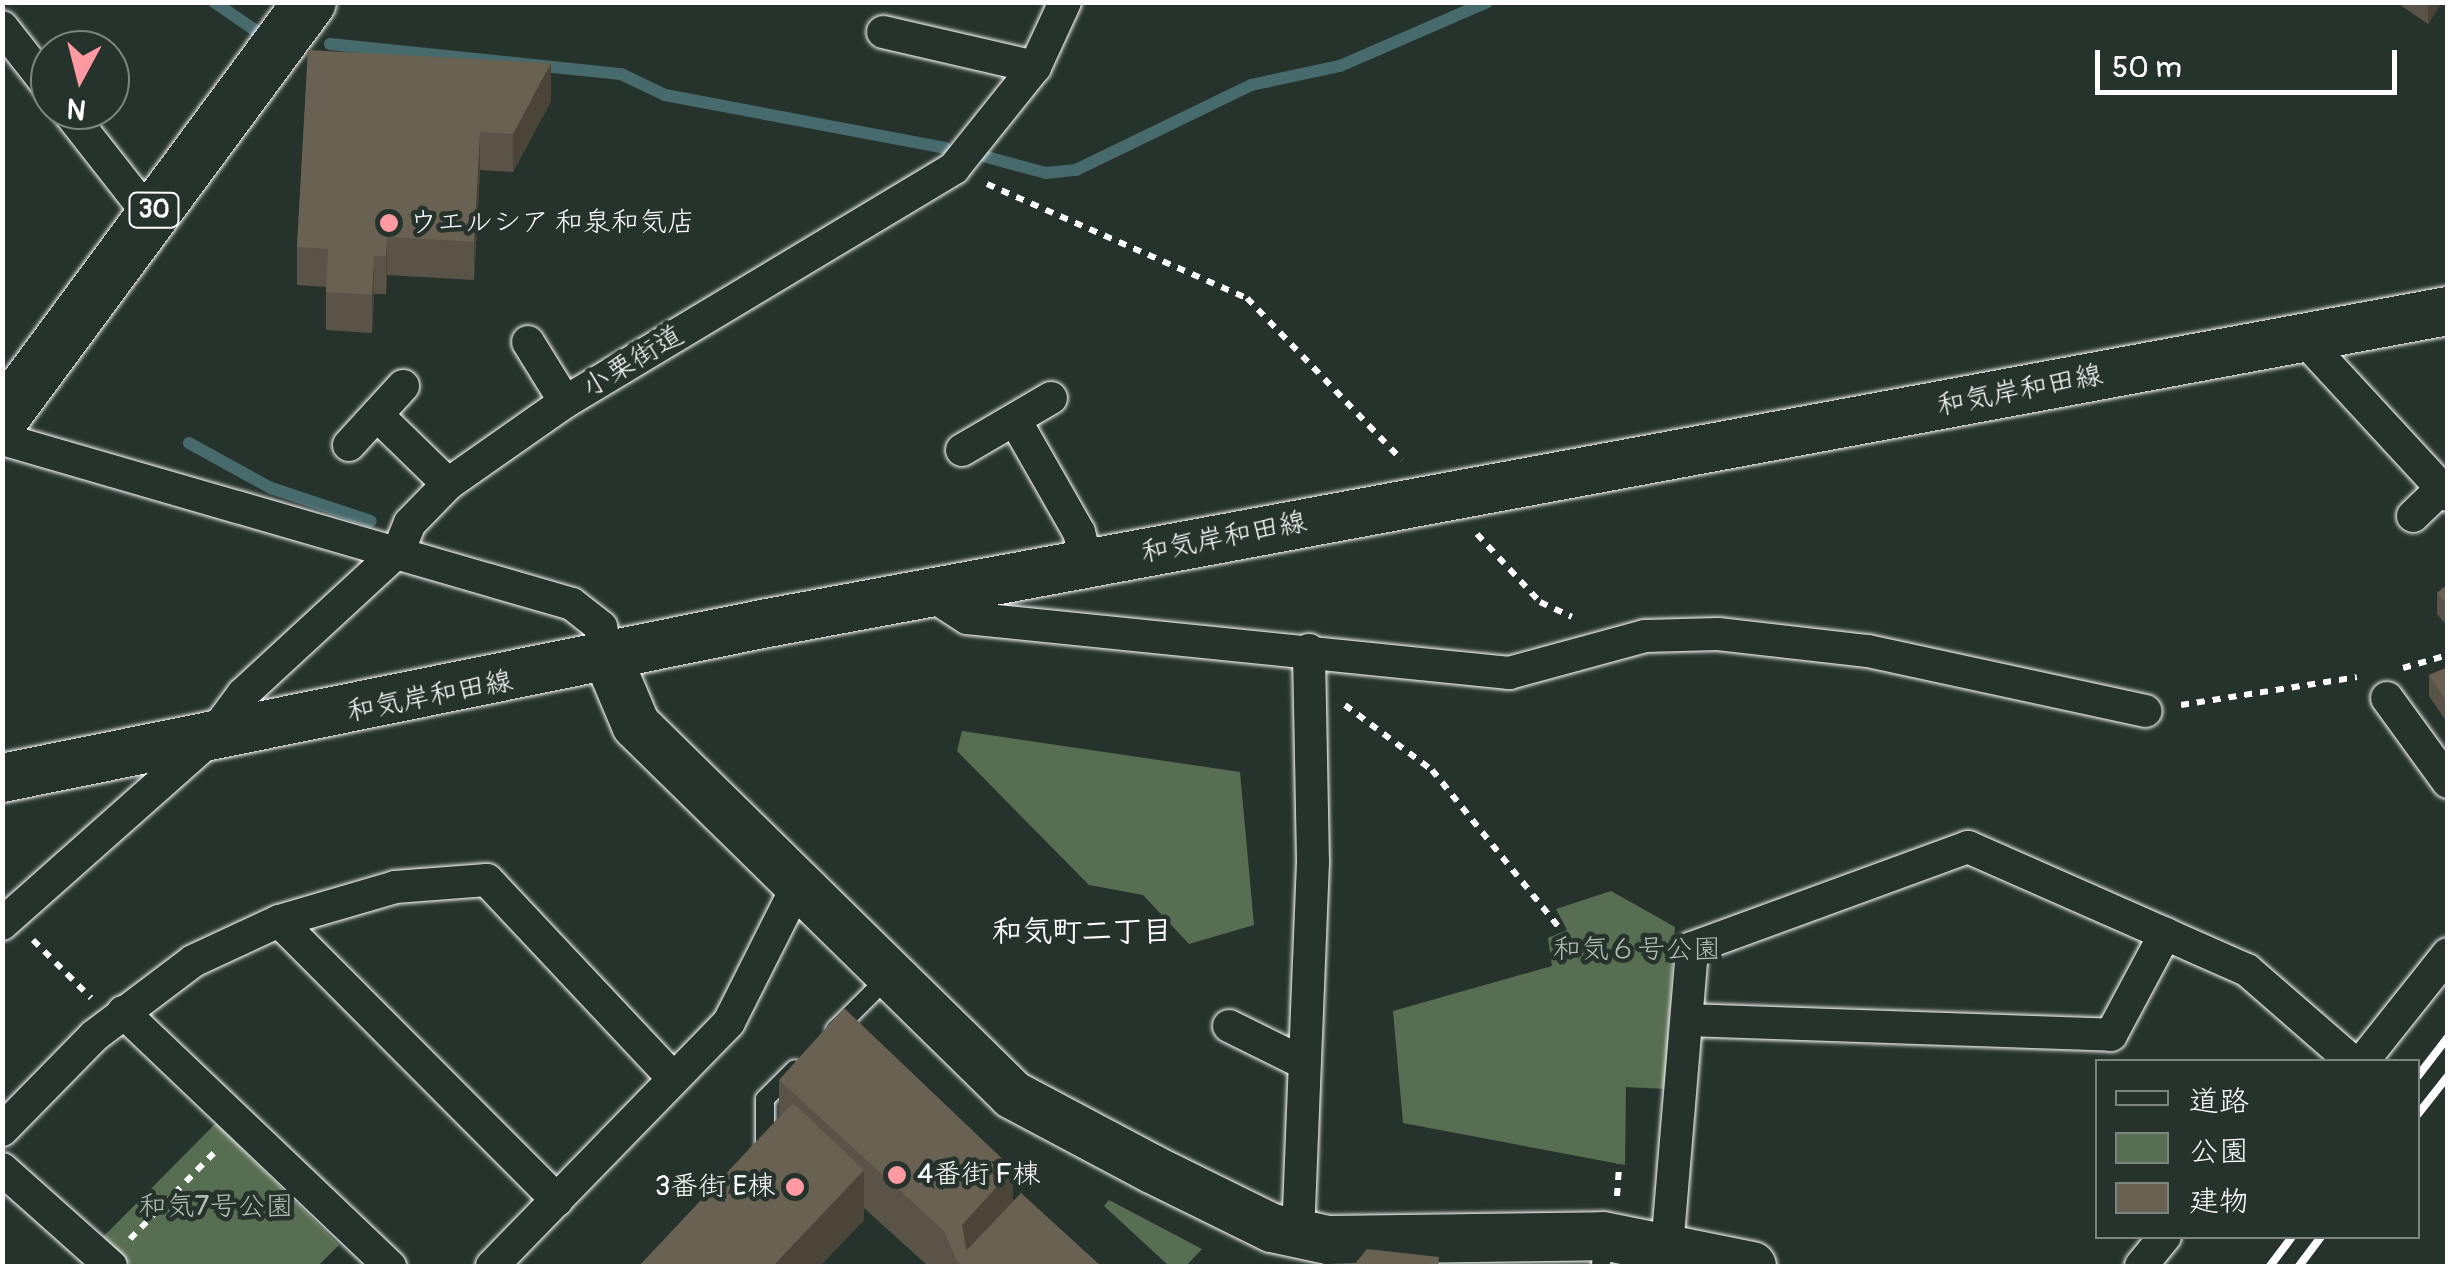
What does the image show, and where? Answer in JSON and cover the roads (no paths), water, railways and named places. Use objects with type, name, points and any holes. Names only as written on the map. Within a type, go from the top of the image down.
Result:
[{"type":"main road","name":"30","points":[[2,419],[310,2]]},
{"type":"main road","name":"和気岸和田線","points":[[2,778],[1086,564],[1428,486],[2448,312]]},
{"type":"main road","points":[[609,661],[636,725],[1013,1095],[1298,1235],[1602,1252],[1667,1248],[1752,1266]]},
{"type":"street","name":"小栗街道","points":[[6,920],[209,740],[243,694],[399,550],[410,523],[448,484],[566,402],[954,168],[1034,67],[1065,2]]},
{"type":"street","points":[[2,27],[30,63]]},
{"type":"street","points":[[883,32],[1034,67]]},
{"type":"street","points":[[83,130],[150,216]]},
{"type":"street","points":[[2302,337],[2444,492],[2414,516]]},
{"type":"street","points":[[528,342],[566,402]]},
{"type":"street","points":[[349,445],[403,386]]},
{"type":"street","points":[[962,450],[1051,398]]},
{"type":"street","points":[[376,415],[448,484]]},
{"type":"street","points":[[1015,420],[1080,532],[1086,564]]},
{"type":"street","points":[[2,439],[399,550],[572,604],[600,627],[609,661]]},
{"type":"street","points":[[930,594],[967,618],[1509,673],[1645,636],[1718,634],[1868,651],[2146,711]]},
{"type":"street","points":[[1298,1235],[1310,650]]},
{"type":"street","points":[[2387,680],[2448,782]]},
{"type":"street","points":[[1667,1248],[1692,948],[1968,847],[2248,970],[2350,1059]]},
{"type":"street","points":[[2,1130],[118,1016],[193,960],[279,921],[395,887],[487,880],[673,1078]]},
{"type":"street","points":[[492,1266],[730,1022],[799,883]]},
{"type":"street","points":[[279,921],[556,1200]]},
{"type":"street","points":[[1688,1020],[2111,1035],[2165,934]]},
{"type":"street","points":[[2364,1059],[2448,954]]},
{"type":"street","points":[[118,1016],[246,1122],[390,1266]]},
{"type":"street","points":[[1229,1026],[1304,1063]]},
{"type":"street","points":[[2,1169],[108,1264]]},
{"type":"street","points":[[2140,1266],[2162,1239]]},
{"type":"lane","points":[[742,1173],[768,1147],[765,1099],[892,974]]},
{"type":"waterway","points":[[214,2],[255,30]]},
{"type":"waterway","points":[[983,156],[1046,173],[1076,170],[1251,85],[1340,66],[1487,2]]},
{"type":"waterway","points":[[330,44],[621,74],[665,95],[945,148]]},
{"type":"waterway","points":[[189,443],[271,488],[371,521]]},
{"type":"railway","points":[[2420,1073],[2448,1037]]},
{"type":"railway","points":[[2420,1111],[2448,1076]]},
{"type":"railway","points":[[2270,1266],[2291,1239]]},
{"type":"railway","points":[[2299,1266],[2320,1239]]},
{"type":"place","name":"ウエルシア 和泉和気店","points":[[389,223]]},
{"type":"place","name":"4番街 F棟","points":[[897,1175]]},
{"type":"place","name":"3番街 E棟","points":[[795,1187]]},
{"type":"district","name":"和気町二丁目","points":[[1082,932]]},
{"type":"park label","name":"和気６号公園","points":[[1637,950]]},
{"type":"park label","name":"和気7号公園","points":[[216,1207]]}]
